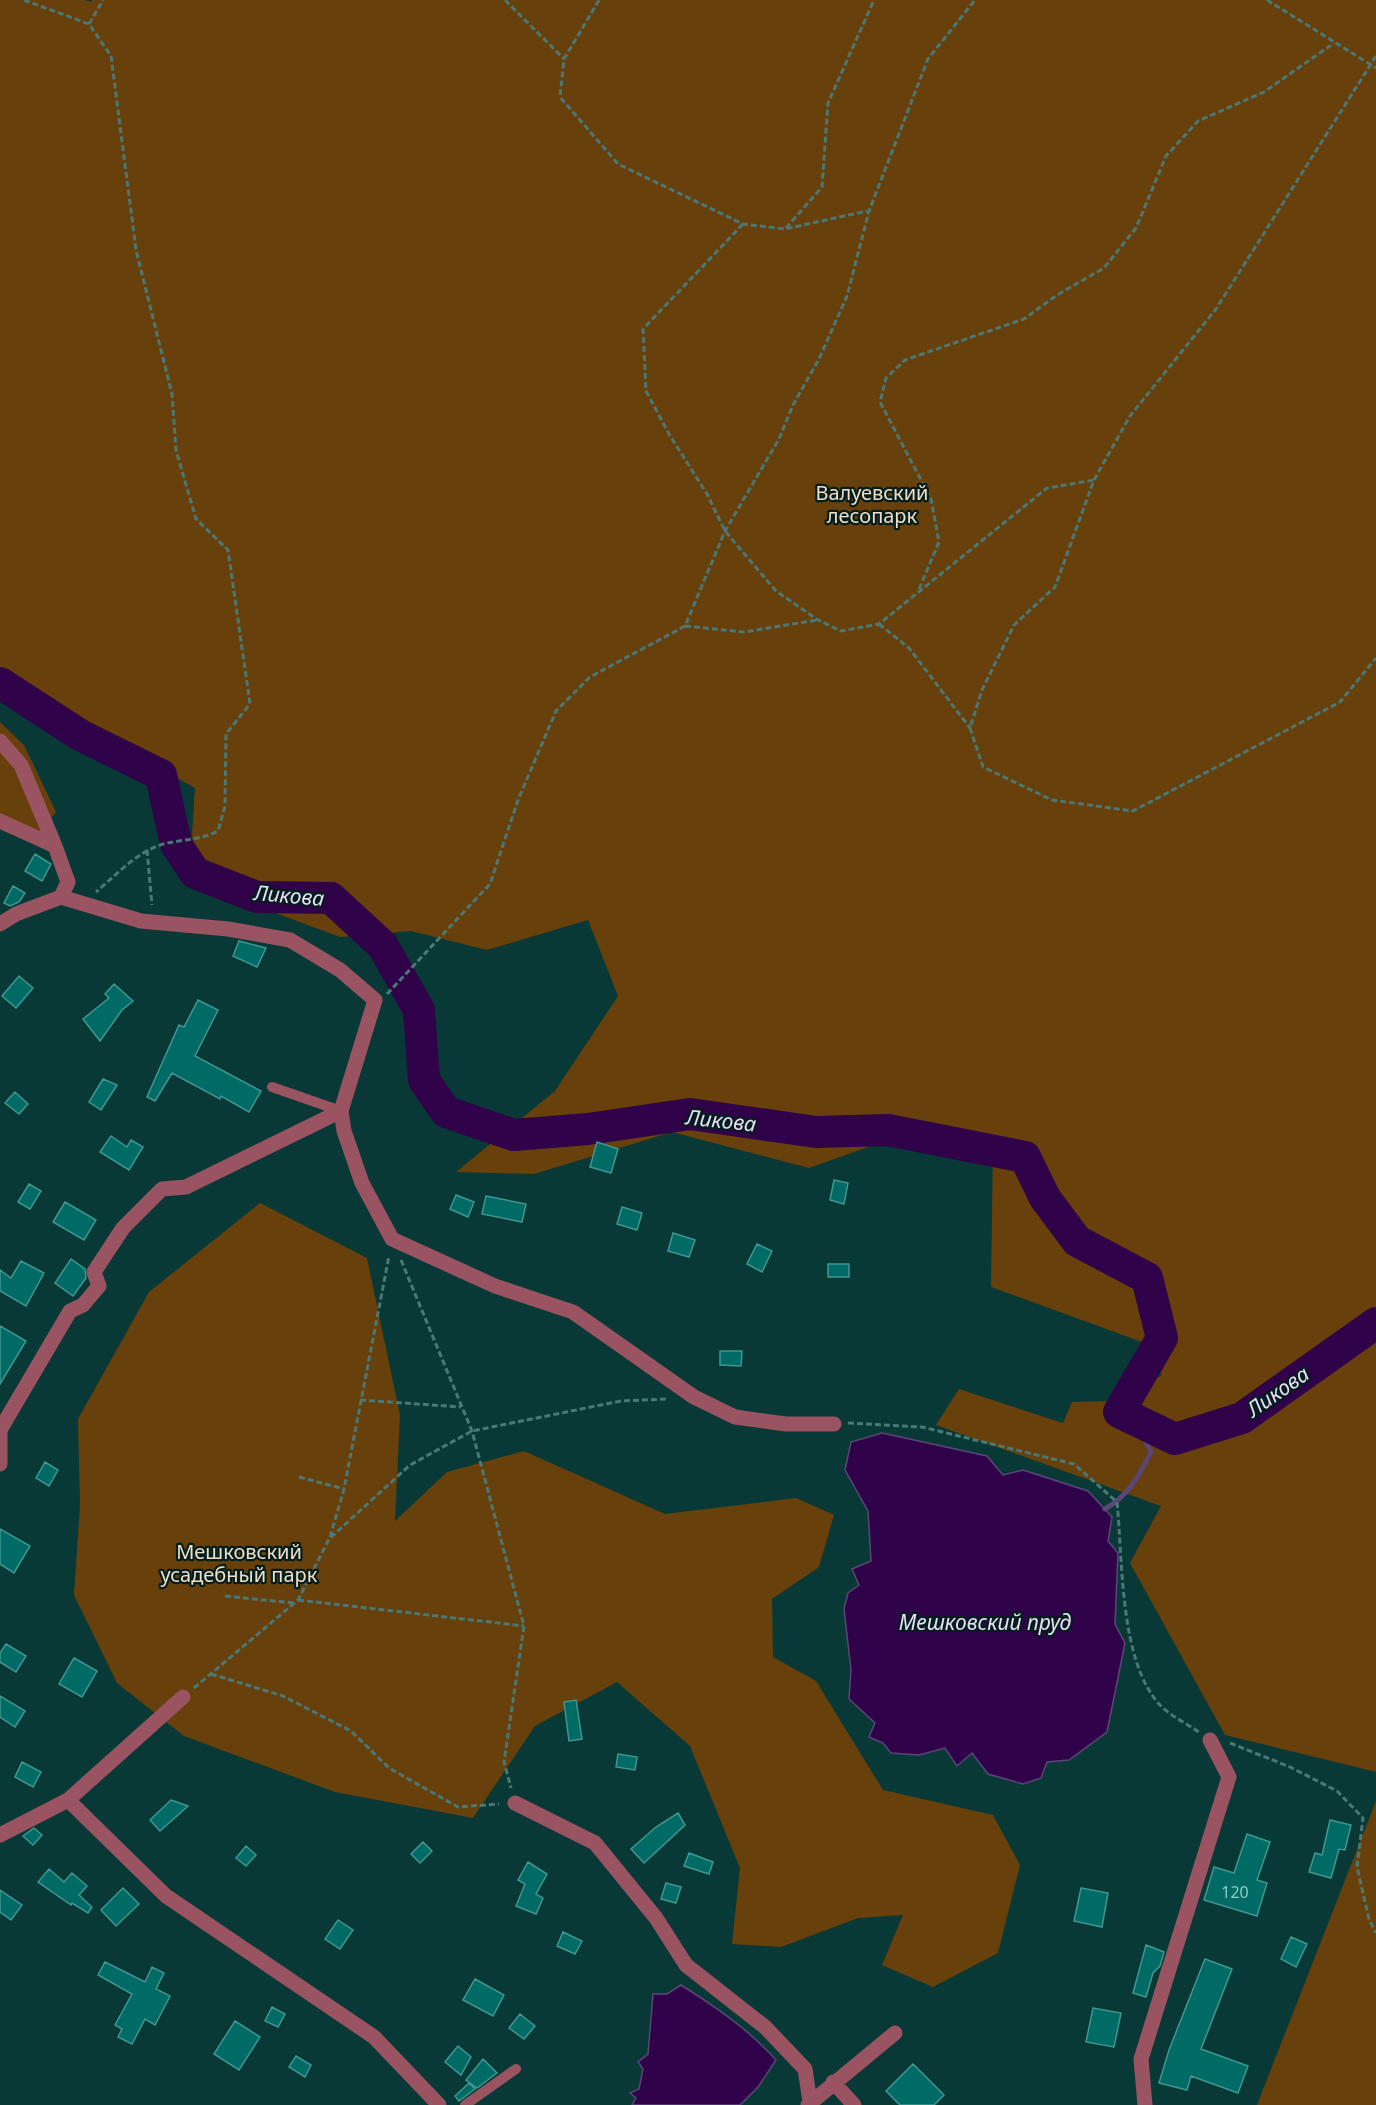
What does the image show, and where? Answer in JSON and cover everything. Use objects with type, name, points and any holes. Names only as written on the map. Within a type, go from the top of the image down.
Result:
[{"type":"street","points":[[0,741],[21,765],[55,846],[68,882],[61,897]]},
{"type":"street","points":[[0,821],[55,846]]},
{"type":"street","points":[[0,924],[16,914],[61,897],[141,921],[228,929],[290,940],[340,970],[375,1000],[340,1111],[344,1131],[362,1183],[392,1239],[495,1286],[573,1312],[694,1397],[735,1417],[786,1424],[834,1424]]},
{"type":"street","points":[[0,1464],[0,1430],[70,1311],[83,1305],[99,1286],[94,1272],[123,1228],[162,1189],[186,1187],[340,1111]]},
{"type":"street","points":[[0,1835],[68,1800],[183,1697]]},
{"type":"street","points":[[1145,2105],[1142,2059],[1229,1777],[1210,1740]]},
{"type":"street","points":[[68,1800],[166,1896],[374,2037],[439,2105]]},
{"type":"street","points":[[514,1803],[595,1843],[656,1918],[686,1965],[765,2027],[805,2069],[809,2103]]},
{"type":"street","points":[[809,2103],[895,2033]]},
{"type":"street","points":[[833,2082],[854,2105]]},
{"type":"lane","points":[[272,1087],[340,1111]]},
{"type":"lane","points":[[465,2105],[516,2069]]},
{"type":"path","points":[[24,0],[89,24],[111,56],[136,250],[172,394],[176,450],[196,519],[228,550],[250,704],[226,734],[225,806],[218,831],[201,839],[162,844],[147,850],[83,902]]},
{"type":"path","points":[[89,24],[103,0]]},
{"type":"path","points":[[505,0],[564,58]]},
{"type":"path","points":[[599,0],[564,58],[560,97],[618,164],[743,224],[785,229],[869,211]]},
{"type":"path","points":[[785,229],[822,187],[828,104],[874,0]]},
{"type":"path","points":[[685,626],[725,531],[779,440],[793,405],[819,359],[847,296],[869,211],[928,59],[975,0]]},
{"type":"path","points":[[1267,0],[1369,66],[1376,68]]},
{"type":"path","points":[[919,591],[939,542],[931,499],[880,402],[886,378],[905,360],[1024,319],[1057,295],[1104,268],[1136,228],[1166,156],[1198,121],[1264,92],[1334,43]]},
{"type":"path","points":[[970,728],[982,690],[1014,625],[1055,587],[1094,480],[1130,416],[1216,309],[1376,56]]},
{"type":"path","points":[[743,224],[643,329],[646,391],[669,434],[707,494],[725,531],[776,591],[818,620],[841,631],[879,624],[1047,488],[1094,480]]},
{"type":"path","points":[[386,995],[490,884],[518,800],[556,711],[590,677],[685,626],[744,632],[818,620]]},
{"type":"path","points":[[879,624],[909,648],[970,728],[983,767],[1052,800],[1133,811],[1340,702],[1376,658]]},
{"type":"path","points":[[147,850],[153,922]]},
{"type":"path","points":[[183,1697],[296,1602],[329,1539],[344,1489],[392,1239]]},
{"type":"path","points":[[211,1674],[283,1696],[351,1731],[389,1768],[458,1807],[514,1803],[504,1762],[524,1626],[472,1431],[392,1239]]},
{"type":"path","points":[[329,1539],[410,1465],[472,1431],[621,1401],[694,1397]]},
{"type":"path","points":[[360,1400],[461,1407]]},
{"type":"path","points":[[834,1424],[867,1422],[922,1427],[1074,1464],[1117,1502],[1128,1631],[1141,1674],[1161,1706],[1210,1740],[1228,1742],[1290,1767],[1337,1791],[1364,1818],[1357,1867],[1370,1919],[1376,1933]]},
{"type":"path","points":[[299,1477],[344,1489]]},
{"type":"path","points":[[225,1596],[524,1626]]},
{"type":"green space","name":"Валуевский лесопарк","points":[[0,0],[85,0],[91,2],[92,0],[1376,0],[1376,1772],[1225,1735],[1130,1563],[1161,1506],[936,1425],[959,1389],[1063,1423],[1072,1402],[1110,1401],[1122,1388],[1161,1376],[1161,1349],[991,1287],[993,1144],[913,1131],[809,1168],[672,1132],[534,1174],[456,1172],[555,1091],[618,996],[588,920],[487,950],[411,931],[340,937],[189,881],[195,788],[132,753],[52,714],[0,672]]},
{"type":"green space","points":[[0,722],[24,745],[56,812],[36,836],[0,820]]},
{"type":"green space","name":"Мешковский усадебный парк","points":[[260,1203],[367,1258],[400,1415],[395,1521],[447,1472],[524,1451],[665,1514],[796,1498],[834,1515],[819,1567],[772,1599],[773,1657],[816,1681],[883,1790],[993,1815],[1020,1865],[998,1953],[933,1987],[882,1965],[903,1915],[858,1918],[781,1947],[732,1944],[740,1868],[690,1746],[617,1682],[535,1726],[473,1818],[335,1792],[184,1736],[117,1683],[74,1595],[80,1506],[78,1419],[149,1292]]},
{"type":"green space","points":[[1376,1801],[1376,2105],[1257,2105]]},
{"type":"water","name":"Мешковский пруд","points":[[882,1433],[987,1456],[1003,1475],[1023,1470],[1088,1491],[1112,1517],[1108,1541],[1118,1553],[1115,1624],[1125,1643],[1107,1732],[1069,1760],[1047,1762],[1041,1778],[1023,1784],[988,1774],[972,1753],[957,1766],[945,1748],[919,1755],[891,1753],[883,1743],[869,1737],[875,1723],[849,1699],[851,1670],[844,1609],[848,1593],[859,1585],[852,1569],[871,1561],[868,1511],[845,1470],[851,1442]]},
{"type":"water","points":[[681,1985],[731,2019],[776,2060],[758,2087],[740,2105],[632,2105],[636,2098],[630,2093],[639,2089],[643,2069],[638,2062],[648,2054],[653,1994],[667,1994]]},
{"type":"building","points":[[35,854],[51,864],[42,881],[25,871]]},
{"type":"building","points":[[13,886],[25,893],[19,902],[10,906],[4,903]]},
{"type":"building","points":[[239,941],[266,948],[257,967],[233,956]]},
{"type":"building","points":[[19,976],[33,988],[16,1008],[2,996]]},
{"type":"building","points":[[114,984],[133,1001],[122,1010],[100,1041],[83,1019],[109,998],[105,994]]},
{"type":"building","points":[[198,1000],[218,1010],[195,1056],[261,1091],[249,1112],[172,1073],[155,1101],[147,1097],[179,1025],[184,1027]]},
{"type":"building","points":[[103,1079],[117,1085],[101,1110],[89,1102]]},
{"type":"building","points":[[15,1092],[28,1104],[19,1114],[5,1103]]},
{"type":"building","points":[[111,1136],[127,1147],[131,1140],[143,1147],[129,1170],[100,1152]]},
{"type":"building","points":[[597,1142],[618,1149],[611,1173],[590,1167]]},
{"type":"building","points":[[834,1180],[848,1183],[844,1204],[830,1200]]},
{"type":"building","points":[[29,1184],[41,1191],[30,1209],[18,1202]]},
{"type":"building","points":[[456,1195],[474,1202],[468,1217],[450,1209]]},
{"type":"building","points":[[486,1196],[526,1204],[522,1222],[482,1214]]},
{"type":"building","points":[[65,1202],[96,1220],[84,1240],[53,1222]]},
{"type":"building","points":[[622,1207],[642,1213],[637,1230],[617,1224]]},
{"type":"building","points":[[673,1233],[695,1240],[689,1257],[668,1251]]},
{"type":"building","points":[[757,1244],[772,1251],[762,1272],[747,1264]]},
{"type":"building","points":[[71,1259],[85,1269],[86,1278],[73,1296],[55,1283]]},
{"type":"building","points":[[21,1261],[44,1273],[26,1306],[0,1291],[0,1270],[11,1278]]},
{"type":"building","points":[[828,1264],[849,1264],[849,1277],[828,1277]]},
{"type":"building","points":[[0,1326],[26,1341],[0,1384]]},
{"type":"building","points":[[720,1351],[742,1351],[741,1366],[720,1365]]},
{"type":"building","points":[[45,1462],[58,1470],[49,1486],[36,1478]]},
{"type":"building","points":[[0,1529],[30,1546],[14,1573],[0,1564]]},
{"type":"building","points":[[6,1644],[26,1656],[16,1672],[0,1662],[0,1653]]},
{"type":"building","points":[[74,1658],[97,1671],[82,1697],[59,1684]]},
{"type":"building","points":[[0,1696],[25,1711],[15,1727],[0,1717]]},
{"type":"building","points":[[576,1700],[582,1739],[569,1741],[564,1702]]},
{"type":"building","points":[[618,1754],[637,1757],[635,1770],[616,1767]]},
{"type":"building","points":[[22,1762],[41,1772],[33,1787],[15,1777]]},
{"type":"building","points":[[171,1800],[188,1806],[160,1831],[150,1820]]},
{"type":"building","points":[[678,1813],[685,1825],[644,1863],[631,1849],[656,1827]]},
{"type":"building","points":[[1330,1820],[1351,1825],[1345,1850],[1339,1849],[1331,1878],[1309,1872],[1315,1853],[1322,1855]]},
{"type":"building","points":[[34,1828],[42,1835],[33,1845],[23,1836]]},
{"type":"building","points":[[1247,1834],[1270,1842],[1257,1880],[1267,1883],[1257,1916],[1204,1900],[1214,1867],[1234,1873]]},
{"type":"building","points":[[423,1842],[432,1851],[420,1863],[411,1854]]},
{"type":"building","points":[[246,1846],[256,1855],[246,1866],[236,1858]]},
{"type":"building","points":[[689,1853],[713,1862],[709,1874],[684,1866]]},
{"type":"building","points":[[528,1862],[547,1874],[536,1894],[543,1898],[536,1914],[516,1906],[525,1884],[518,1880]]},
{"type":"building","points":[[49,1869],[64,1882],[72,1873],[87,1886],[79,1895],[92,1907],[88,1913],[72,1903],[71,1905],[38,1882]]},
{"type":"building","points":[[666,1883],[681,1887],[676,1903],[661,1899]]},
{"type":"building","points":[[123,1888],[139,1904],[116,1926],[101,1910]]},
{"type":"building","points":[[1081,1888],[1108,1893],[1102,1927],[1074,1921]]},
{"type":"building","points":[[0,1890],[22,1905],[11,1920],[0,1912]]},
{"type":"building","points":[[338,1920],[353,1930],[340,1949],[325,1939]]},
{"type":"building","points":[[563,1932],[582,1941],[575,1954],[557,1946]]},
{"type":"building","points":[[1291,1937],[1307,1944],[1296,1967],[1281,1959]]},
{"type":"building","points":[[1146,1945],[1164,1952],[1160,1966],[1153,1973],[1146,1997],[1133,1993]]},
{"type":"building","points":[[1205,1959],[1232,1969],[1201,2049],[1248,2066],[1238,2093],[1191,2076],[1187,2090],[1159,2083],[1169,2050]]},
{"type":"building","points":[[105,1962],[145,1982],[152,1967],[164,1973],[156,1989],[170,1996],[155,2025],[145,2019],[132,2044],[118,2037],[122,2029],[115,2025],[132,1994],[98,1975]]},
{"type":"building","points":[[475,1979],[504,1995],[493,2016],[463,2000]]},
{"type":"building","points":[[272,2007],[285,2014],[278,2027],[265,2021]]},
{"type":"building","points":[[1093,2008],[1121,2013],[1114,2047],[1086,2042]]},
{"type":"building","points":[[520,2014],[535,2026],[524,2039],[509,2028]]},
{"type":"building","points":[[235,2021],[260,2037],[239,2070],[214,2054]]},
{"type":"building","points":[[458,2046],[471,2057],[461,2075],[445,2062]]},
{"type":"building","points":[[296,2056],[311,2065],[305,2077],[289,2067]]},
{"type":"building","points":[[483,2059],[497,2073],[477,2088],[466,2080]]},
{"type":"building","points":[[913,2064],[944,2095],[934,2105],[900,2105],[886,2091]]},
{"type":"building","points":[[469,2083],[475,2089],[459,2101],[455,2096]]},
{"type":"waterway","name":"Ликова","points":[[0,683],[80,735],[161,775],[176,844],[195,873],[257,897],[331,898],[383,946],[419,1010],[424,1080],[446,1112],[514,1135],[588,1129],[690,1114],[816,1132],[888,1130],[1025,1157],[1045,1198],[1077,1241],[1147,1278],[1162,1338],[1119,1412],[1175,1439],[1242,1418],[1376,1323]]},
{"type":"waterway","points":[[1105,1509],[1132,1485],[1151,1452],[1136,1422]]}]
